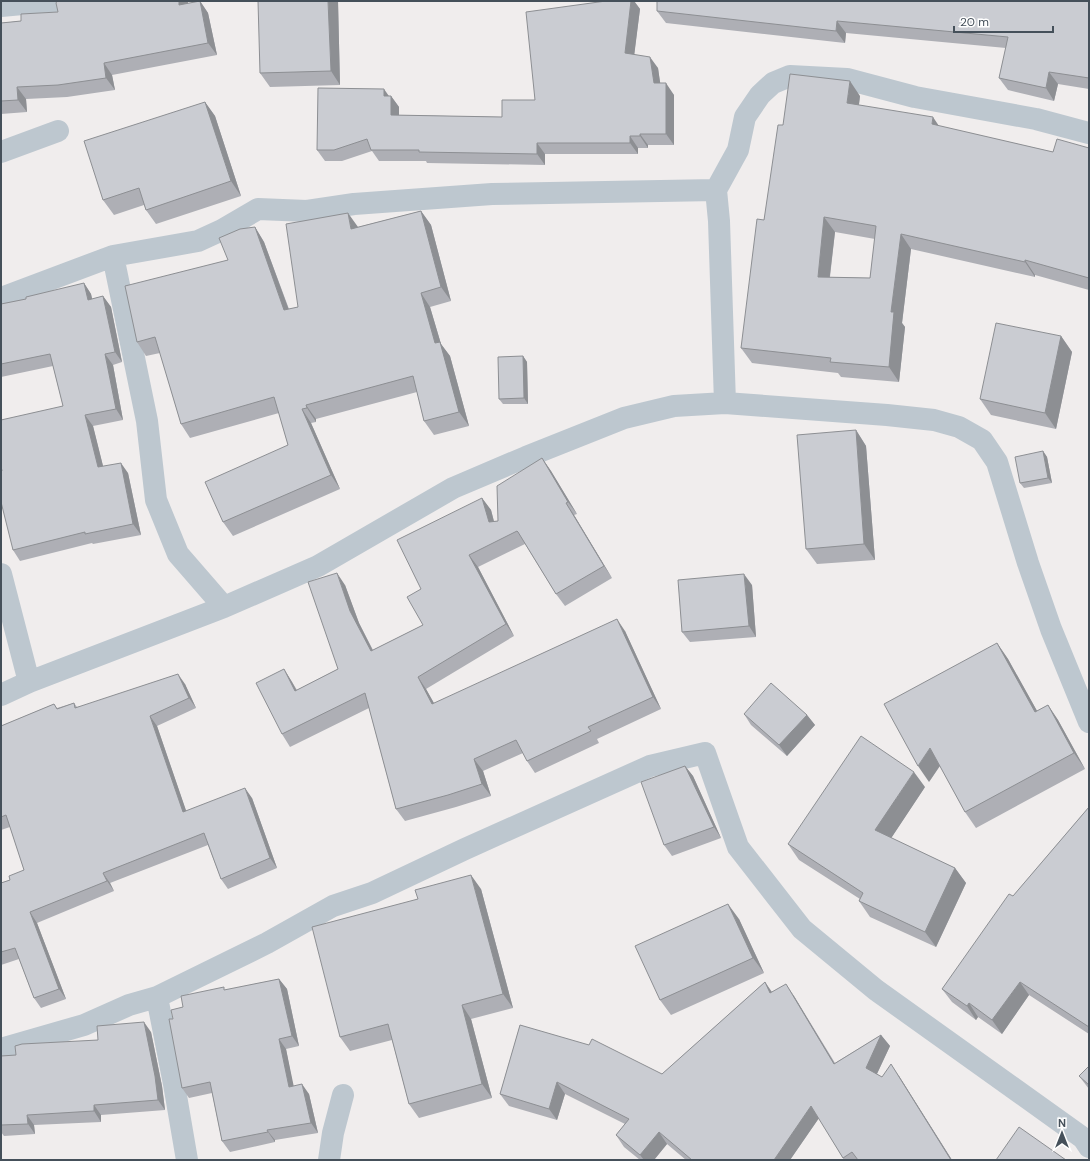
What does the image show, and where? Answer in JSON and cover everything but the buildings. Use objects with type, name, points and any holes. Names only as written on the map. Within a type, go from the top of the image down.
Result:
[{"type":"street","points":[[1,6],[55,1]]},
{"type":"street","points":[[725,403],[719,221],[716,190],[738,150],[745,117],[760,95],[773,83],[790,76],[847,79],[915,97],[1036,119],[1089,133]]},
{"type":"street","points":[[1,152],[58,131]]},
{"type":"street","points":[[1,298],[113,256],[198,241],[222,230],[258,209],[307,211],[354,204],[492,194],[716,190]]},
{"type":"street","points":[[113,256],[147,421],[156,500],[178,554],[224,607]]},
{"type":"street","points":[[1,695],[30,682],[224,607],[318,566],[453,488],[526,457],[624,418],[674,406],[725,403],[934,420],[959,427],[982,440],[997,462],[1028,563],[1051,629],[1089,722]]},
{"type":"street","points":[[1,574],[30,682]]},
{"type":"street","points":[[1,1048],[84,1025],[129,1005],[157,997],[267,943],[333,906],[372,893],[465,849],[650,766],[705,753],[738,847],[802,929],[876,990],[1083,1138],[1089,1147]]},
{"type":"street","points":[[157,997],[187,1160]]},
{"type":"street","points":[[329,1160],[333,1133],[343,1095]]}]
